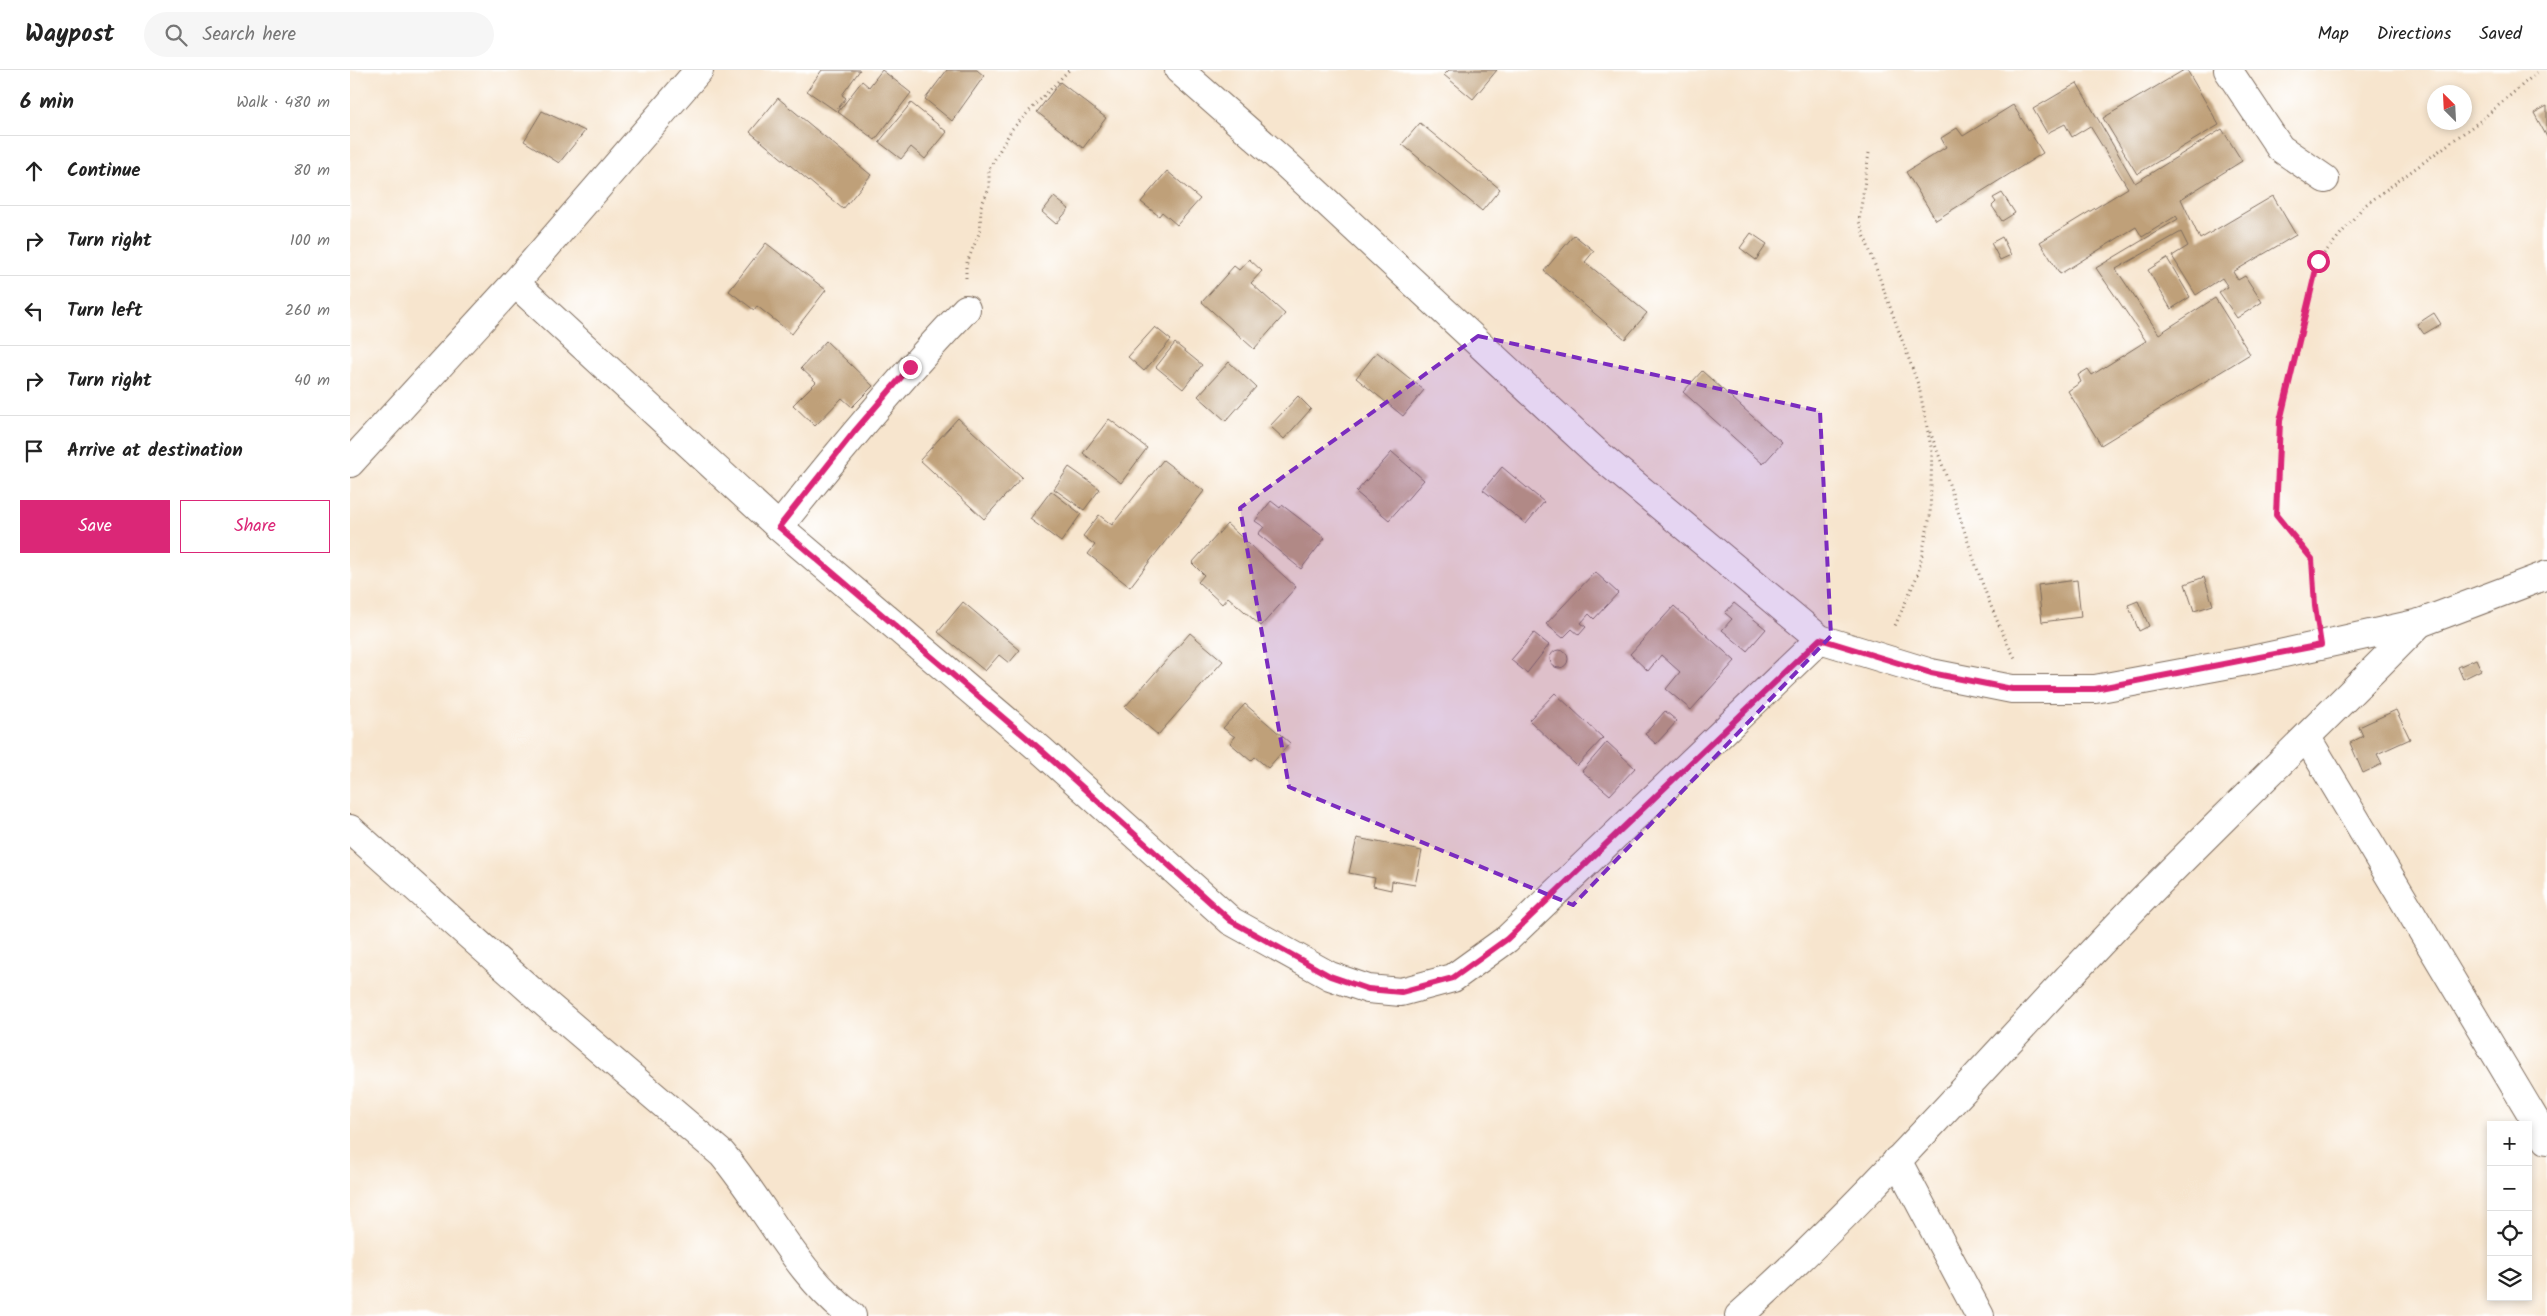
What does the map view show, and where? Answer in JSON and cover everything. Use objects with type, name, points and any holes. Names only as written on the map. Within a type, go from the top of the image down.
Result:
[{"type":"street","points":[[350,463],[514,284],[699,70]]},
{"type":"street","points":[[1179,70],[1287,165],[1598,454],[1820,639],[1931,673],[2012,689],[2095,689],[2321,645],[2420,623],[2547,575]]},
{"type":"street","points":[[2228,70],[2280,148],[2325,179]]},
{"type":"street","points":[[514,284],[779,527],[1041,750],[1231,921],[1330,976],[1368,989],[1401,992],[1453,978],[1507,939],[1820,639]]},
{"type":"street","points":[[779,527],[854,432],[910,367],[966,309]]},
{"type":"street","points":[[1739,1316],[1775,1283],[1897,1160],[2143,899],[2307,738],[2420,623]]},
{"type":"street","points":[[2307,738],[2547,1140]]},
{"type":"street","points":[[350,829],[546,1004],[722,1154],[745,1181],[813,1278],[852,1316]]},
{"type":"street","points":[[1897,1160],[1980,1316]]},
{"type":"path","points":[[966,309],[966,265],[980,231],[980,206],[989,189],[988,169],[1012,130],[1069,70]]},
{"type":"path","points":[[2321,645],[2315,606],[2312,559],[2276,515],[2280,421],[2318,261],[2364,206],[2480,121],[2540,70]]},
{"type":"path","points":[[1869,153],[1859,221],[1919,386],[1932,452],[1930,516],[1918,574],[1898,622],[1877,657]]},
{"type":"path","points":[[1926,423],[1950,482],[1981,579],[2002,633],[2032,689]]},
{"type":"highlighted area","points":[[1478,336],[1820,411],[1831,636],[1573,905],[1289,787],[1240,508]]},
{"type":"building","points":[[822,70],[860,70],[842,95],[846,98],[836,111],[807,91]]},
{"type":"building","points":[[882,70],[911,93],[875,140],[838,112],[862,81],[869,87]]},
{"type":"building","points":[[947,70],[977,70],[984,76],[952,121],[925,99]]},
{"type":"building","points":[[1449,70],[1497,70],[1473,99],[1444,75]]},
{"type":"building","points":[[2187,70],[2219,125],[2137,174],[2103,118]]},
{"type":"building","points":[[1060,82],[1106,118],[1083,148],[1037,112]]},
{"type":"building","points":[[2077,83],[2135,183],[2222,129],[2242,161],[2181,199],[2200,239],[2273,196],[2296,235],[2233,272],[2238,280],[2245,276],[2262,302],[2237,318],[2219,292],[2228,287],[2222,278],[2196,295],[2172,256],[2188,246],[2181,232],[2116,269],[2159,334],[2215,298],[2250,354],[2101,445],[2068,391],[2081,382],[2078,375],[2088,369],[2092,375],[2146,341],[2096,268],[2178,219],[2176,216],[2142,237],[2136,227],[2060,274],[2040,242],[2128,188],[2090,126],[2072,137],[2065,124],[2047,133],[2033,109]]},
{"type":"building","points":[[778,98],[871,175],[843,209],[750,132]]},
{"type":"building","points":[[911,103],[947,132],[925,159],[911,147],[901,159],[879,142]]},
{"type":"building","points":[[2013,105],[2043,153],[1936,220],[1906,172],[1946,147],[1941,138],[1957,128],[1963,136]]},
{"type":"building","points":[[2547,106],[2547,137],[2534,113]]},
{"type":"building","points":[[542,111],[585,131],[559,163],[524,141]]},
{"type":"building","points":[[1420,123],[1500,189],[1482,211],[1402,144]]},
{"type":"building","points":[[1167,171],[1200,199],[1177,225],[1162,212],[1159,216],[1141,202]]},
{"type":"building","points":[[2002,193],[2015,213],[2002,221],[1992,206],[1996,202],[1993,198]]},
{"type":"building","points":[[1054,197],[1069,209],[1056,224],[1042,212]]},
{"type":"building","points":[[1751,233],[1767,244],[1756,260],[1740,248]]},
{"type":"building","points":[[1574,235],[1594,251],[1585,262],[1647,313],[1625,339],[1544,271]]},
{"type":"building","points":[[2002,237],[2011,255],[2000,260],[1991,243]]},
{"type":"building","points":[[766,243],[826,290],[792,334],[757,306],[754,310],[729,291]]},
{"type":"building","points":[[2167,258],[2190,297],[2171,309],[2148,270]]},
{"type":"building","points":[[1249,259],[1262,271],[1251,283],[1285,314],[1254,349],[1202,302],[1234,266],[1239,270]]},
{"type":"building","points":[[2434,313],[2441,324],[2424,334],[2417,324]]},
{"type":"building","points":[[1155,327],[1171,340],[1144,371],[1128,357]]},
{"type":"building","points":[[826,341],[873,386],[852,407],[842,398],[815,426],[793,405],[816,382],[801,368]]},
{"type":"building","points":[[1175,343],[1202,365],[1183,389],[1156,367]]},
{"type":"building","points":[[1377,352],[1424,390],[1403,416],[1356,378]]},
{"type":"building","points":[[1229,362],[1256,387],[1226,421],[1198,396]]},
{"type":"building","points":[[1702,371],[1782,443],[1763,464],[1683,392]]},
{"type":"building","points":[[1298,396],[1311,409],[1284,439],[1270,426]]},
{"type":"building","points":[[958,418],[1022,477],[984,519],[920,460]]},
{"type":"building","points":[[1109,419],[1147,448],[1121,483],[1083,453]]},
{"type":"building","points":[[1392,452],[1424,480],[1389,520],[1356,492]]},
{"type":"building","points":[[1163,460],[1204,491],[1130,587],[1088,554],[1095,545],[1083,536],[1099,515],[1112,525]]},
{"type":"building","points":[[1069,467],[1100,489],[1084,510],[1054,489]]},
{"type":"building","points":[[1502,467],[1544,502],[1526,524],[1483,490]]},
{"type":"building","points":[[1051,491],[1081,514],[1061,542],[1030,519]]},
{"type":"building","points":[[1271,501],[1280,508],[1282,505],[1325,538],[1301,569],[1258,534],[1264,527],[1255,521]]},
{"type":"building","points":[[1227,524],[1296,587],[1261,626],[1228,597],[1222,604],[1198,582],[1204,575],[1192,563]]},
{"type":"building","points":[[1595,572],[1618,593],[1594,619],[1589,614],[1581,623],[1586,627],[1579,635],[1572,629],[1563,638],[1546,624]]},
{"type":"building","points":[[2204,577],[2213,605],[2194,611],[2185,584]]},
{"type":"building","points":[[2077,580],[2081,617],[2042,622],[2038,585]]},
{"type":"building","points":[[2138,601],[2149,626],[2139,631],[2128,605]]},
{"type":"building","points":[[963,602],[1020,650],[1009,663],[999,655],[985,671],[938,632]]},
{"type":"building","points":[[1734,603],[1766,629],[1747,651],[1722,630],[1732,619],[1725,613]]},
{"type":"building","points":[[1674,606],[1735,661],[1691,710],[1666,689],[1680,672],[1661,655],[1648,671],[1630,654]]},
{"type":"building","points":[[1190,633],[1223,661],[1158,735],[1125,707]]},
{"type":"building","points":[[1534,633],[1549,645],[1527,673],[1511,660]]},
{"type":"building","points":[[1559,650],[1565,653],[1568,659],[1565,665],[1559,668],[1553,665],[1550,659],[1553,653]]},
{"type":"building","points":[[2476,659],[2481,670],[2463,679],[2458,667]]},
{"type":"building","points":[[1555,693],[1603,738],[1577,766],[1529,720]]},
{"type":"building","points":[[1245,704],[1290,743],[1268,768],[1255,757],[1251,761],[1230,743],[1235,737],[1223,728]]},
{"type":"building","points":[[2396,710],[2410,739],[2377,754],[2382,764],[2363,773],[2350,743],[2363,736],[2359,727]]},
{"type":"building","points":[[1665,711],[1677,721],[1656,744],[1645,734]]},
{"type":"building","points":[[1607,742],[1635,768],[1610,795],[1582,771]]},
{"type":"building","points":[[1357,838],[1422,851],[1415,885],[1392,881],[1391,890],[1373,886],[1375,878],[1349,873]]},
{"type":"route","points":[[910,367],[854,432],[779,527],[1041,750],[1231,921],[1330,976],[1368,989],[1401,992],[1453,978],[1507,939],[1820,639],[1931,673],[2012,689],[2095,689],[2252,660],[2321,645],[2315,606],[2312,559],[2276,515],[2280,421],[2318,261]]}]
